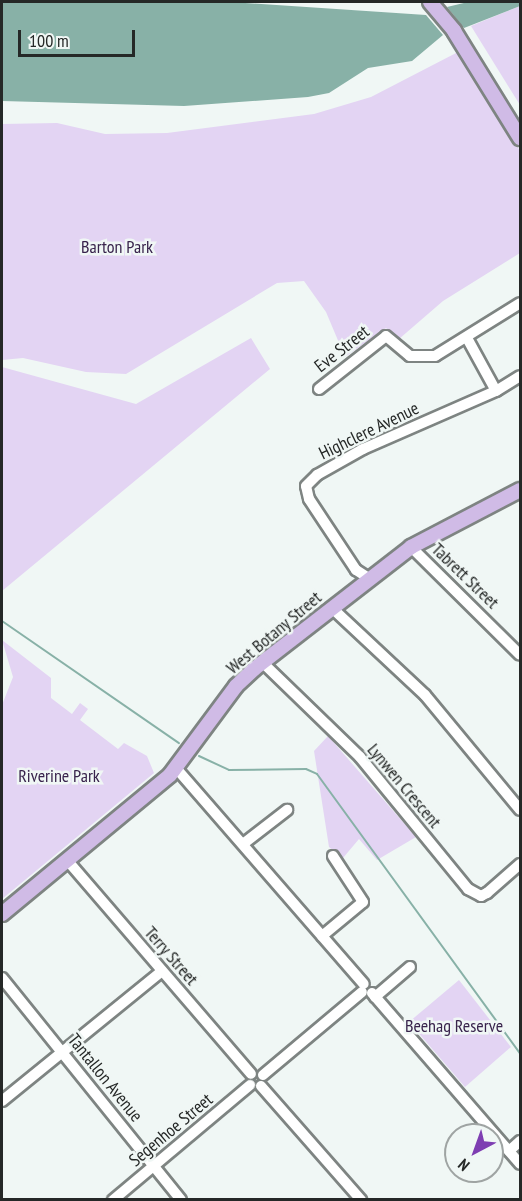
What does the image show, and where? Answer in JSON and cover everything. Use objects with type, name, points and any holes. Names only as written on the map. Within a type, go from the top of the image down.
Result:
[{"type":"main road","points":[[434,6],[454,32],[520,138]]},
{"type":"main road","name":"West Botany Street","points":[[2,914],[176,768],[236,686],[262,662],[411,547],[520,490]]},
{"type":"street","points":[[496,391],[467,338],[520,303]]},
{"type":"street","name":"Eve Street","points":[[319,389],[386,336],[410,356],[435,356],[467,338]]},
{"type":"street","name":"Highclere Avenue","points":[[370,579],[356,570],[306,492],[317,475],[355,453],[496,391],[520,376]]},
{"type":"street","name":"Tabrett Street","points":[[411,547],[520,655]]},
{"type":"street","points":[[332,608],[425,695],[520,810]]},
{"type":"street","name":"Lynwen Crescent","points":[[262,662],[360,758],[468,889],[481,896],[520,864]]},
{"type":"street","points":[[176,768],[520,1164]]},
{"type":"street","points":[[243,844],[287,810]]},
{"type":"street","points":[[322,936],[363,902],[333,856]]},
{"type":"street","name":"Terry Street","points":[[67,861],[162,971],[250,1079]]},
{"type":"street","points":[[250,1079],[262,1080],[368,991],[410,967]]},
{"type":"street","points":[[2,1101],[162,971]]},
{"type":"street","name":"Tantallon Avenue","points":[[2,978],[181,1200]]},
{"type":"street","name":"Segenhoe Street","points":[[113,1200],[250,1079]]},
{"type":"street","points":[[262,1080],[361,1200]]},
{"type":"street","points":[[509,1151],[520,1141]]},
{"type":"green space","points":[[520,6],[520,105],[471,26]]},
{"type":"green space","name":"Barton Park","points":[[458,52],[520,151],[520,253],[443,301],[399,339],[386,328],[345,357],[326,312],[304,281],[277,283],[126,374],[86,372],[23,358],[2,360],[2,124],[57,123],[105,134],[167,133],[314,114],[371,97]]},
{"type":"green space","points":[[251,338],[270,369],[2,591],[2,367],[136,404]]},
{"type":"green space","name":"Riverine Park","points":[[2,640],[51,678],[51,698],[72,714],[80,703],[88,709],[80,720],[118,749],[124,743],[147,756],[154,773],[2,899],[2,705],[13,677]]},
{"type":"green space","points":[[328,736],[416,837],[377,860],[359,839],[343,858],[329,847],[314,751]]},
{"type":"green space","name":"Beehag Reserve","points":[[459,980],[511,1047],[465,1087],[409,1022]]},
{"type":"shaded area","points":[[2,2],[231,2],[426,15],[443,35],[412,61],[368,68],[329,93],[308,97],[184,106],[2,101]]},
{"type":"shaded area","points":[[468,2],[520,2],[520,6],[464,28],[447,7]]},
{"type":"waterway","points":[[2,621],[179,743]]},
{"type":"waterway","points":[[199,756],[229,770],[306,769],[317,774],[520,1053]]}]
